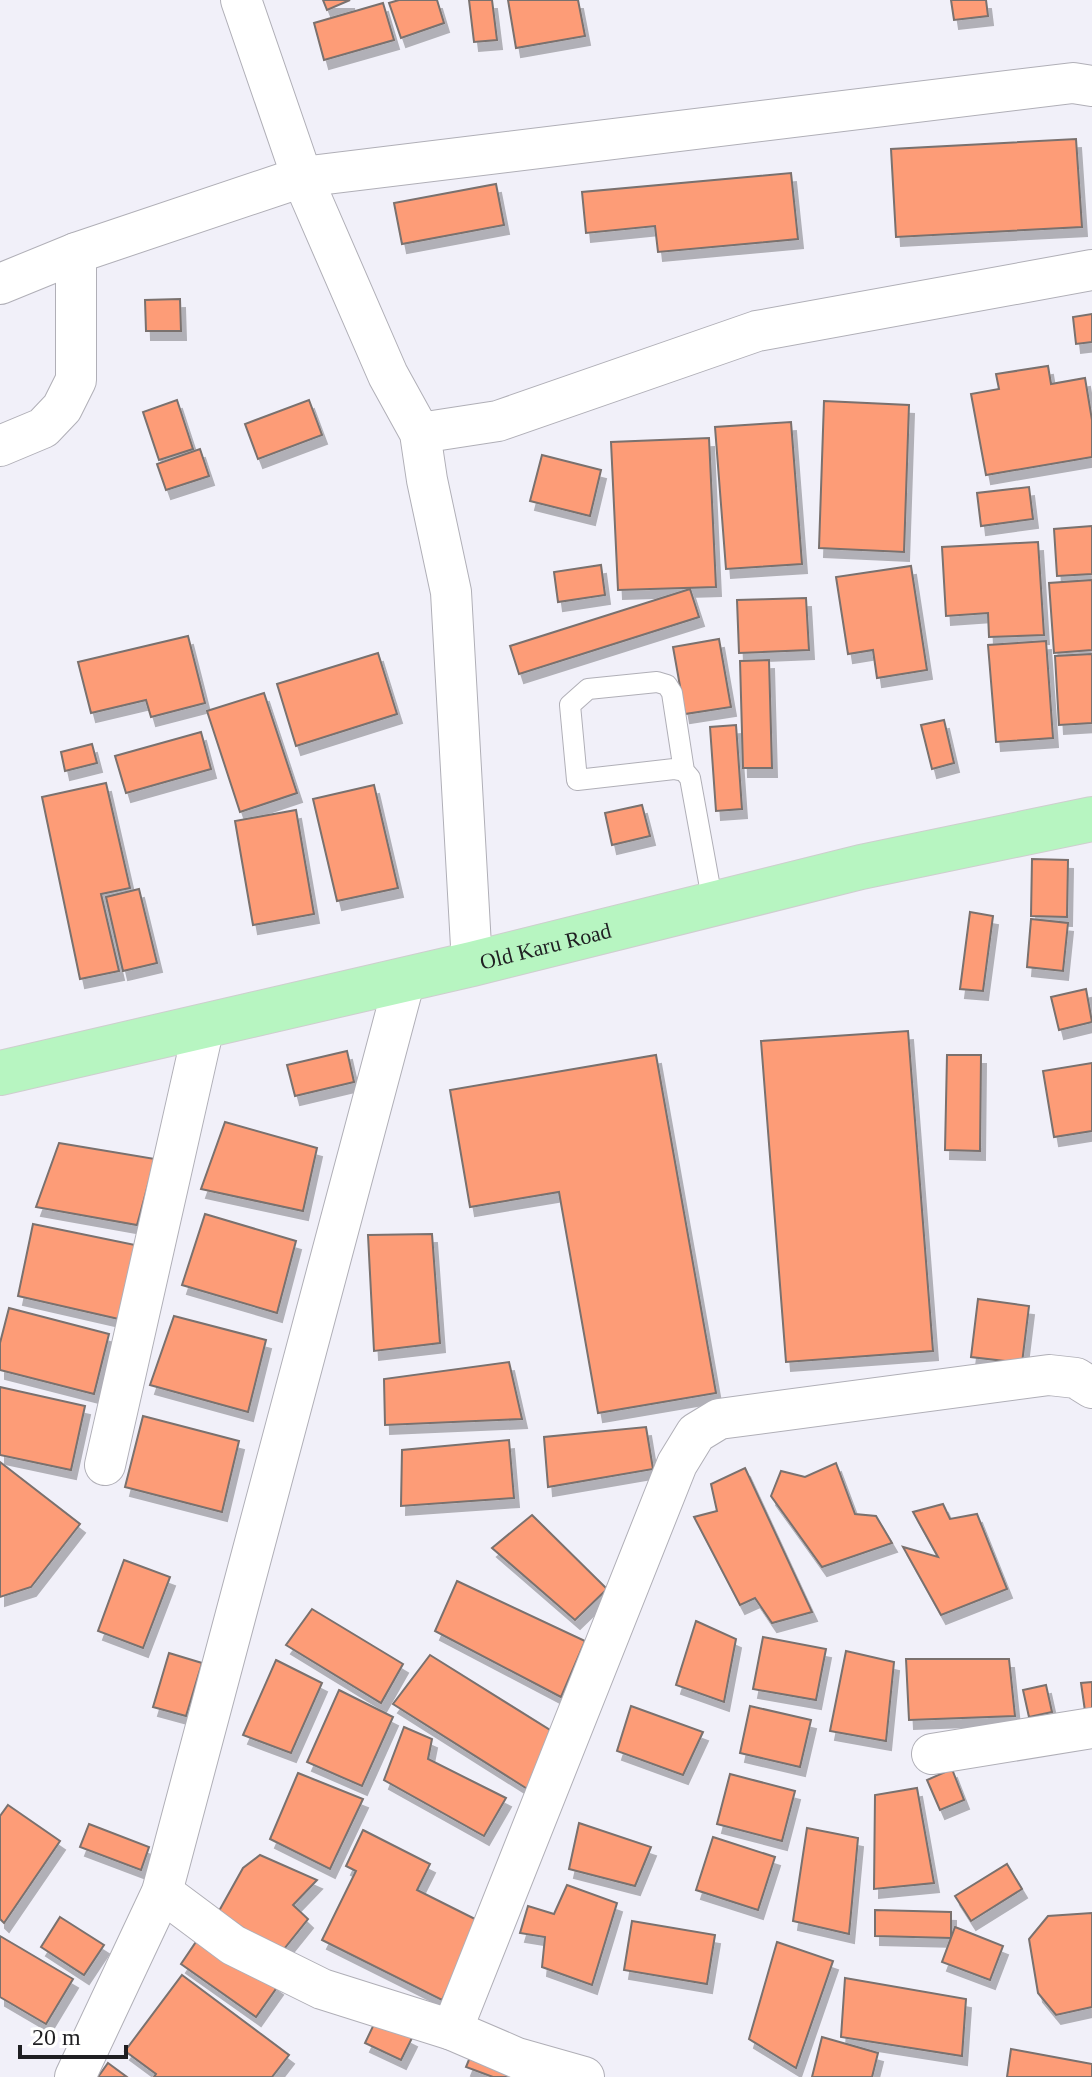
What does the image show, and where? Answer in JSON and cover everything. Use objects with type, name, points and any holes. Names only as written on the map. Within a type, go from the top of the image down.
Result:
[{"type":"main road","name":"Old Karu Road","points":[[0,1073],[472,964],[861,867],[1092,819]]},
{"type":"street","points":[[241,0],[302,177],[388,375],[420,433],[451,592],[472,964]]},
{"type":"street","points":[[0,284],[76,253],[302,177],[1073,83],[1092,86]]},
{"type":"street","points":[[0,446],[43,428],[62,408],[76,380],[76,253]]},
{"type":"street","points":[[420,433],[498,421],[757,331],[1092,270]]},
{"type":"street","points":[[75,2077],[162,1892],[405,979]]},
{"type":"street","points":[[105,1465],[204,1026]]},
{"type":"street","points":[[452,2030],[677,1464],[696,1433],[719,1419],[1049,1375],[1076,1378],[1092,1388]]},
{"type":"street","points":[[932,1754],[1092,1728]]},
{"type":"street","points":[[162,1892],[233,1945],[322,1989],[452,2030],[517,2058],[584,2077]]},
{"type":"lane","points":[[684,771],[674,769],[577,780],[570,705],[588,689],[657,682],[667,685],[672,693],[684,771],[690,778],[713,904]]},
{"type":"building","points":[[323,0],[350,0],[327,10]]},
{"type":"building","points":[[437,0],[444,23],[401,38],[389,3]]},
{"type":"building","points":[[469,0],[492,0],[497,40],[474,42]]},
{"type":"building","points":[[508,0],[578,0],[585,36],[516,48]]},
{"type":"building","points":[[951,0],[986,0],[988,16],[954,20]]},
{"type":"building","points":[[383,3],[394,40],[324,60],[314,23]]},
{"type":"building","points":[[1076,139],[1082,227],[896,237],[891,149]]},
{"type":"building","points":[[791,173],[798,239],[658,252],[655,226],[586,233],[582,192]]},
{"type":"building","points":[[496,184],[504,225],[402,244],[394,203]]},
{"type":"building","points":[[180,299],[181,331],[146,331],[145,300]]},
{"type":"building","points":[[1092,314],[1092,342],[1076,344],[1073,317]]},
{"type":"building","points":[[1048,366],[1051,384],[1085,378],[1092,420],[1092,457],[986,475],[971,394],[999,389],[996,374]]},
{"type":"building","points":[[177,400],[193,449],[159,460],[143,412]]},
{"type":"building","points":[[309,400],[322,435],[258,459],[245,424]]},
{"type":"building","points":[[824,401],[909,405],[904,552],[819,548]]},
{"type":"building","points":[[791,422],[802,564],[726,569],[715,427]]},
{"type":"building","points":[[709,438],[716,587],[618,590],[611,442]]},
{"type":"building","points":[[200,449],[209,476],[166,490],[157,464]]},
{"type":"building","points":[[542,455],[601,470],[590,516],[530,501]]},
{"type":"building","points":[[1029,487],[1033,519],[981,526],[977,493]]},
{"type":"building","points":[[1092,526],[1092,574],[1057,576],[1054,529]]},
{"type":"building","points":[[1038,542],[1044,635],[989,637],[988,613],[946,616],[942,547]]},
{"type":"building","points":[[601,565],[605,595],[558,602],[554,572]]},
{"type":"building","points":[[911,566],[927,670],[877,678],[873,650],[848,654],[836,577]]},
{"type":"building","points":[[1092,580],[1092,650],[1054,653],[1049,583]]},
{"type":"building","points":[[690,589],[699,617],[519,674],[510,646]]},
{"type":"building","points":[[806,598],[809,650],[739,653],[737,600]]},
{"type":"building","points":[[188,636],[205,703],[151,717],[146,700],[91,713],[78,662]]},
{"type":"building","points":[[719,639],[731,707],[685,714],[673,647]]},
{"type":"building","points":[[1046,641],[1053,738],[996,742],[988,645]]},
{"type":"building","points":[[378,653],[397,714],[296,746],[277,684]]},
{"type":"building","points":[[1092,654],[1092,723],[1059,725],[1055,656]]},
{"type":"building","points":[[769,660],[772,768],[743,768],[740,661]]},
{"type":"building","points":[[264,693],[297,793],[240,812],[207,711]]},
{"type":"building","points":[[944,720],[954,763],[932,769],[921,725]]},
{"type":"building","points":[[736,725],[742,809],[716,811],[710,727]]},
{"type":"building","points":[[201,732],[211,769],[126,793],[115,756]]},
{"type":"building","points":[[92,744],[97,763],[65,771],[61,752]]},
{"type":"building","points":[[106,783],[130,888],[101,894],[119,971],[80,979],[42,797]]},
{"type":"building","points":[[374,785],[398,888],[337,901],[313,799]]},
{"type":"building","points":[[642,805],[650,836],[612,845],[605,813]]},
{"type":"building","points":[[296,810],[314,914],[253,925],[235,821]]},
{"type":"building","points":[[1032,859],[1068,860],[1067,917],[1031,916]]},
{"type":"building","points":[[139,889],[157,963],[123,971],[106,897]]},
{"type":"building","points":[[970,912],[993,916],[983,991],[960,989]]},
{"type":"building","points":[[1031,919],[1068,923],[1063,971],[1027,967]]},
{"type":"building","points":[[1086,989],[1092,1022],[1059,1030],[1051,997]]},
{"type":"building","points":[[908,1031],[933,1351],[786,1362],[761,1041]]},
{"type":"building","points":[[347,1051],[354,1082],[295,1096],[287,1065]]},
{"type":"building","points":[[656,1055],[716,1393],[598,1413],[559,1192],[470,1207],[450,1090]]},
{"type":"building","points":[[947,1055],[981,1055],[980,1151],[945,1150]]},
{"type":"building","points":[[1092,1063],[1092,1131],[1054,1137],[1043,1071]]},
{"type":"building","points":[[225,1122],[317,1148],[303,1211],[201,1189]]},
{"type":"building","points":[[59,1143],[155,1159],[137,1225],[36,1207]]},
{"type":"building","points":[[205,1214],[296,1241],[277,1313],[182,1285]]},
{"type":"building","points":[[33,1224],[135,1245],[123,1320],[18,1296]]},
{"type":"building","points":[[432,1234],[440,1343],[374,1351],[368,1235]]},
{"type":"building","points":[[978,1299],[1029,1306],[1022,1363],[971,1357]]},
{"type":"building","points":[[9,1308],[109,1334],[94,1394],[0,1370],[0,1343]]},
{"type":"building","points":[[174,1316],[266,1340],[248,1412],[150,1385]]},
{"type":"building","points":[[509,1362],[522,1419],[385,1425],[384,1379]]},
{"type":"building","points":[[0,1387],[85,1406],[71,1470],[0,1455]]},
{"type":"building","points":[[143,1416],[239,1441],[222,1512],[125,1487]]},
{"type":"building","points":[[646,1427],[653,1469],[548,1487],[544,1437]]},
{"type":"building","points":[[509,1440],[514,1498],[401,1506],[402,1450]]},
{"type":"building","points":[[0,1462],[80,1524],[31,1587],[0,1597]]},
{"type":"building","points":[[836,1463],[855,1514],[876,1516],[892,1543],[822,1567],[771,1496],[781,1471],[805,1477]]},
{"type":"building","points":[[745,1468],[812,1612],[772,1623],[755,1598],[740,1605],[694,1517],[717,1511],[711,1484]]},
{"type":"building","points":[[943,1504],[950,1519],[977,1514],[1007,1589],[941,1615],[903,1547],[938,1557],[913,1512]]},
{"type":"building","points":[[532,1515],[607,1589],[575,1620],[492,1548]]},
{"type":"building","points":[[124,1560],[170,1577],[143,1648],[98,1631]]},
{"type":"building","points":[[457,1581],[585,1641],[561,1697],[435,1631]]},
{"type":"building","points":[[312,1609],[403,1664],[381,1703],[286,1645]]},
{"type":"building","points":[[696,1621],[736,1639],[724,1702],[676,1685]]},
{"type":"building","points":[[763,1637],[826,1649],[816,1700],[753,1689]]},
{"type":"building","points":[[846,1651],[894,1662],[886,1741],[830,1731]]},
{"type":"building","points":[[169,1653],[202,1663],[186,1716],[153,1707]]},
{"type":"building","points":[[430,1655],[550,1730],[529,1790],[393,1704]]},
{"type":"building","points":[[906,1659],[1009,1659],[1015,1716],[909,1720]]},
{"type":"building","points":[[276,1660],[322,1683],[291,1753],[243,1735]]},
{"type":"building","points":[[1092,1682],[1092,1710],[1085,1711],[1081,1683]]},
{"type":"building","points":[[1046,1685],[1052,1712],[1029,1717],[1023,1690]]},
{"type":"building","points":[[339,1690],[393,1717],[362,1786],[307,1762]]},
{"type":"building","points":[[631,1706],[703,1732],[683,1775],[617,1751]]},
{"type":"building","points":[[750,1706],[811,1720],[800,1767],[740,1753]]},
{"type":"building","points":[[404,1727],[432,1739],[428,1759],[506,1798],[484,1836],[384,1780]]},
{"type":"building","points":[[952,1769],[964,1800],[940,1810],[927,1780]]},
{"type":"building","points":[[298,1773],[363,1799],[330,1869],[270,1839]]},
{"type":"building","points":[[730,1774],[795,1791],[782,1841],[717,1824]]},
{"type":"building","points":[[917,1788],[934,1883],[874,1889],[875,1795]]},
{"type":"building","points":[[8,1805],[60,1841],[4,1923],[0,1919],[0,1816]]},
{"type":"building","points":[[579,1823],[651,1847],[635,1886],[569,1869]]},
{"type":"building","points":[[89,1824],[149,1847],[141,1870],[80,1847]]},
{"type":"building","points":[[807,1828],[858,1838],[849,1934],[793,1921]]},
{"type":"building","points":[[363,1830],[430,1864],[417,1890],[481,1922],[442,2000],[322,1940],[356,1871],[346,1866]]},
{"type":"building","points":[[713,1837],[775,1857],[758,1910],[696,1890]]},
{"type":"building","points":[[260,1855],[317,1880],[293,1905],[308,1919],[280,1954],[219,1911],[243,1868]]},
{"type":"building","points":[[1007,1864],[1022,1889],[971,1921],[955,1896]]},
{"type":"building","points":[[567,1885],[617,1903],[592,1985],[542,1967],[545,1937],[520,1933],[528,1906],[554,1914]]},
{"type":"building","points":[[875,1910],[951,1912],[951,1938],[875,1936]]},
{"type":"building","points":[[1092,1913],[1092,2007],[1056,2015],[1038,1993],[1029,1939],[1048,1916]]},
{"type":"building","points":[[60,1917],[104,1945],[84,1975],[41,1947]]},
{"type":"building","points":[[632,1921],[715,1935],[707,1984],[624,1970]]},
{"type":"building","points":[[955,1927],[1003,1946],[990,1980],[942,1962]]},
{"type":"building","points":[[202,1933],[278,1986],[256,2017],[181,1964]]},
{"type":"building","points":[[0,1936],[73,1979],[46,2024],[0,1997]]},
{"type":"building","points":[[777,1942],[833,1961],[796,2068],[749,2039]]},
{"type":"building","points":[[182,1975],[289,2055],[272,2077],[154,2077],[156,2074],[125,2051]]},
{"type":"building","points":[[845,1978],[966,1999],[962,2056],[841,2037]]},
{"type":"building","points":[[376,2020],[412,2038],[401,2060],[365,2043]]},
{"type":"building","points":[[822,2037],[878,2053],[872,2077],[812,2077]]},
{"type":"building","points":[[475,2045],[516,2060],[510,2077],[493,2077],[466,2067]]},
{"type":"building","points":[[1011,2049],[1092,2064],[1092,2077],[1007,2077]]},
{"type":"building","points":[[108,2063],[127,2077],[98,2077]]}]
